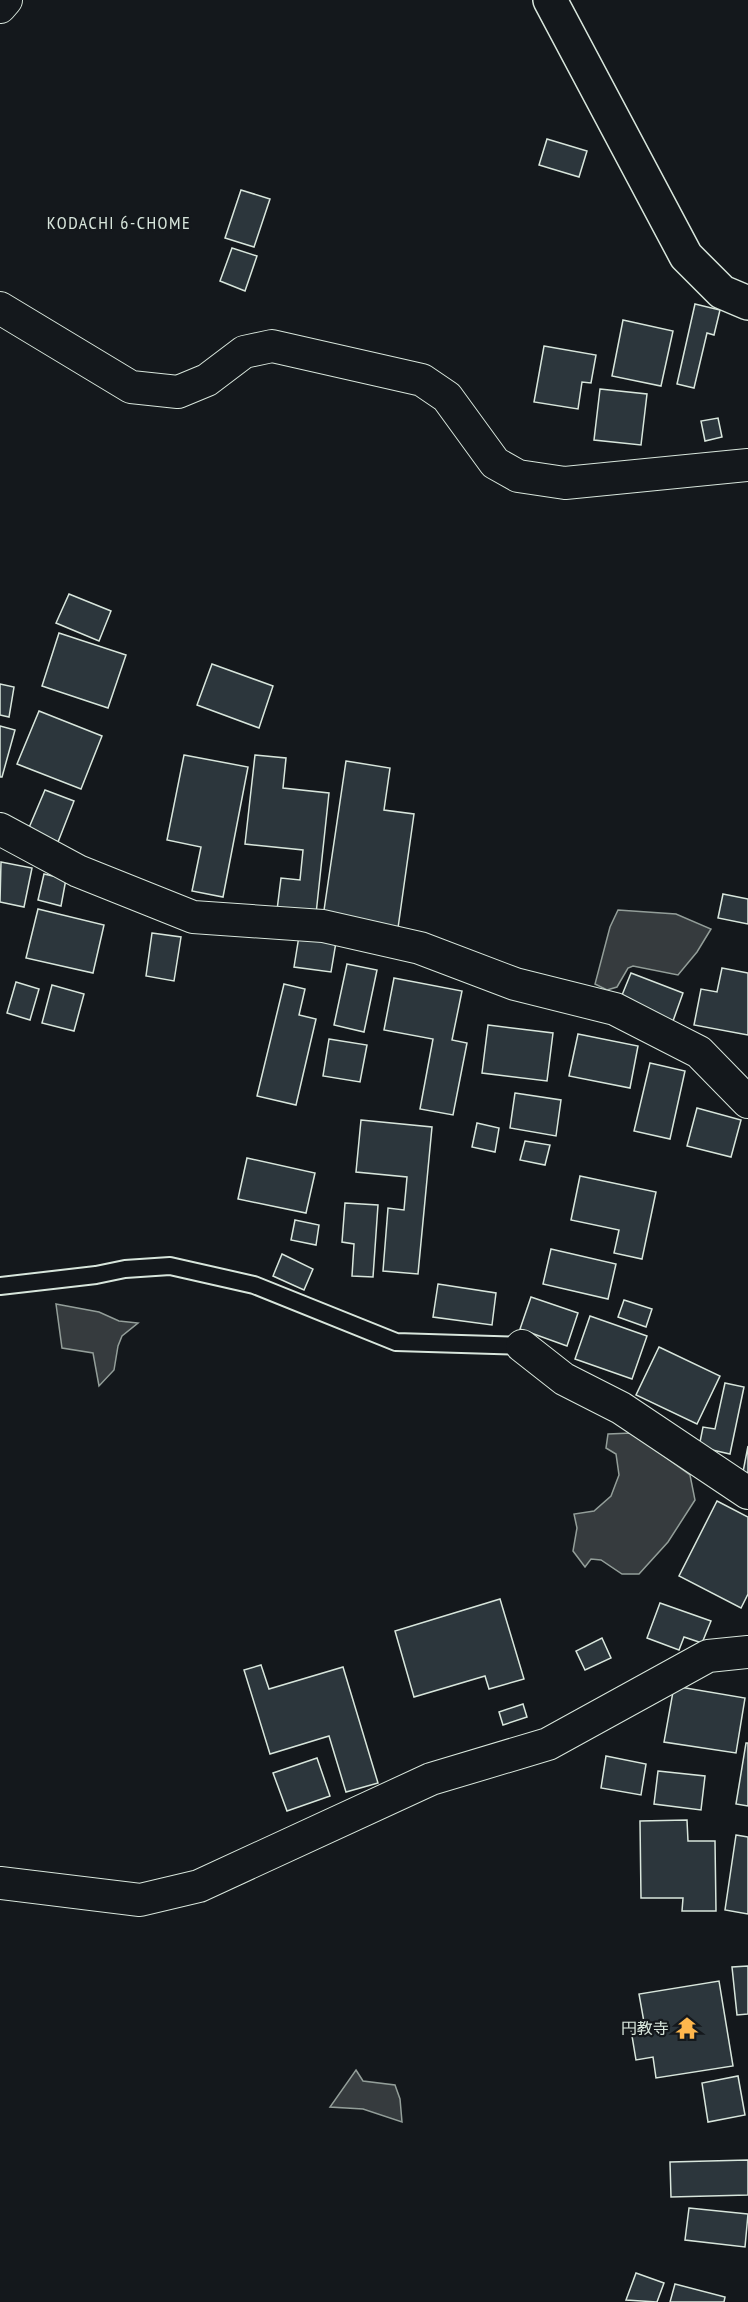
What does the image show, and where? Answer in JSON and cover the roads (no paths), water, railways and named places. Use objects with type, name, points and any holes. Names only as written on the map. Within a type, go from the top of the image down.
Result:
[{"type":"street","points":[[0,7],[6,0]]},
{"type":"street","points":[[550,0],[686,256],[722,292],[748,303]]},
{"type":"street","points":[[0,308],[131,387],[178,392],[207,380],[244,352],[272,346],[422,380],[447,397],[495,463],[519,476],[565,483],[748,465]]},
{"type":"street","points":[[0,829],[78,871],[194,917],[323,926],[420,948],[515,984],[615,1009],[699,1052],[748,1102]]},
{"type":"street","points":[[522,1346],[564,1379],[621,1408],[748,1493]]},
{"type":"street","points":[[0,1883],[140,1900],[199,1886],[431,1779],[548,1743],[708,1656],[748,1652]]},
{"type":"lane","points":[[0,1286],[96,1275],[125,1269],[170,1266],[254,1285],[396,1342],[522,1346]]},
{"type":"place","name":"円教寺","points":[[687,2028]]},
{"type":"district","name":"KODACHI 6-CHOME","points":[[119,223]]}]
